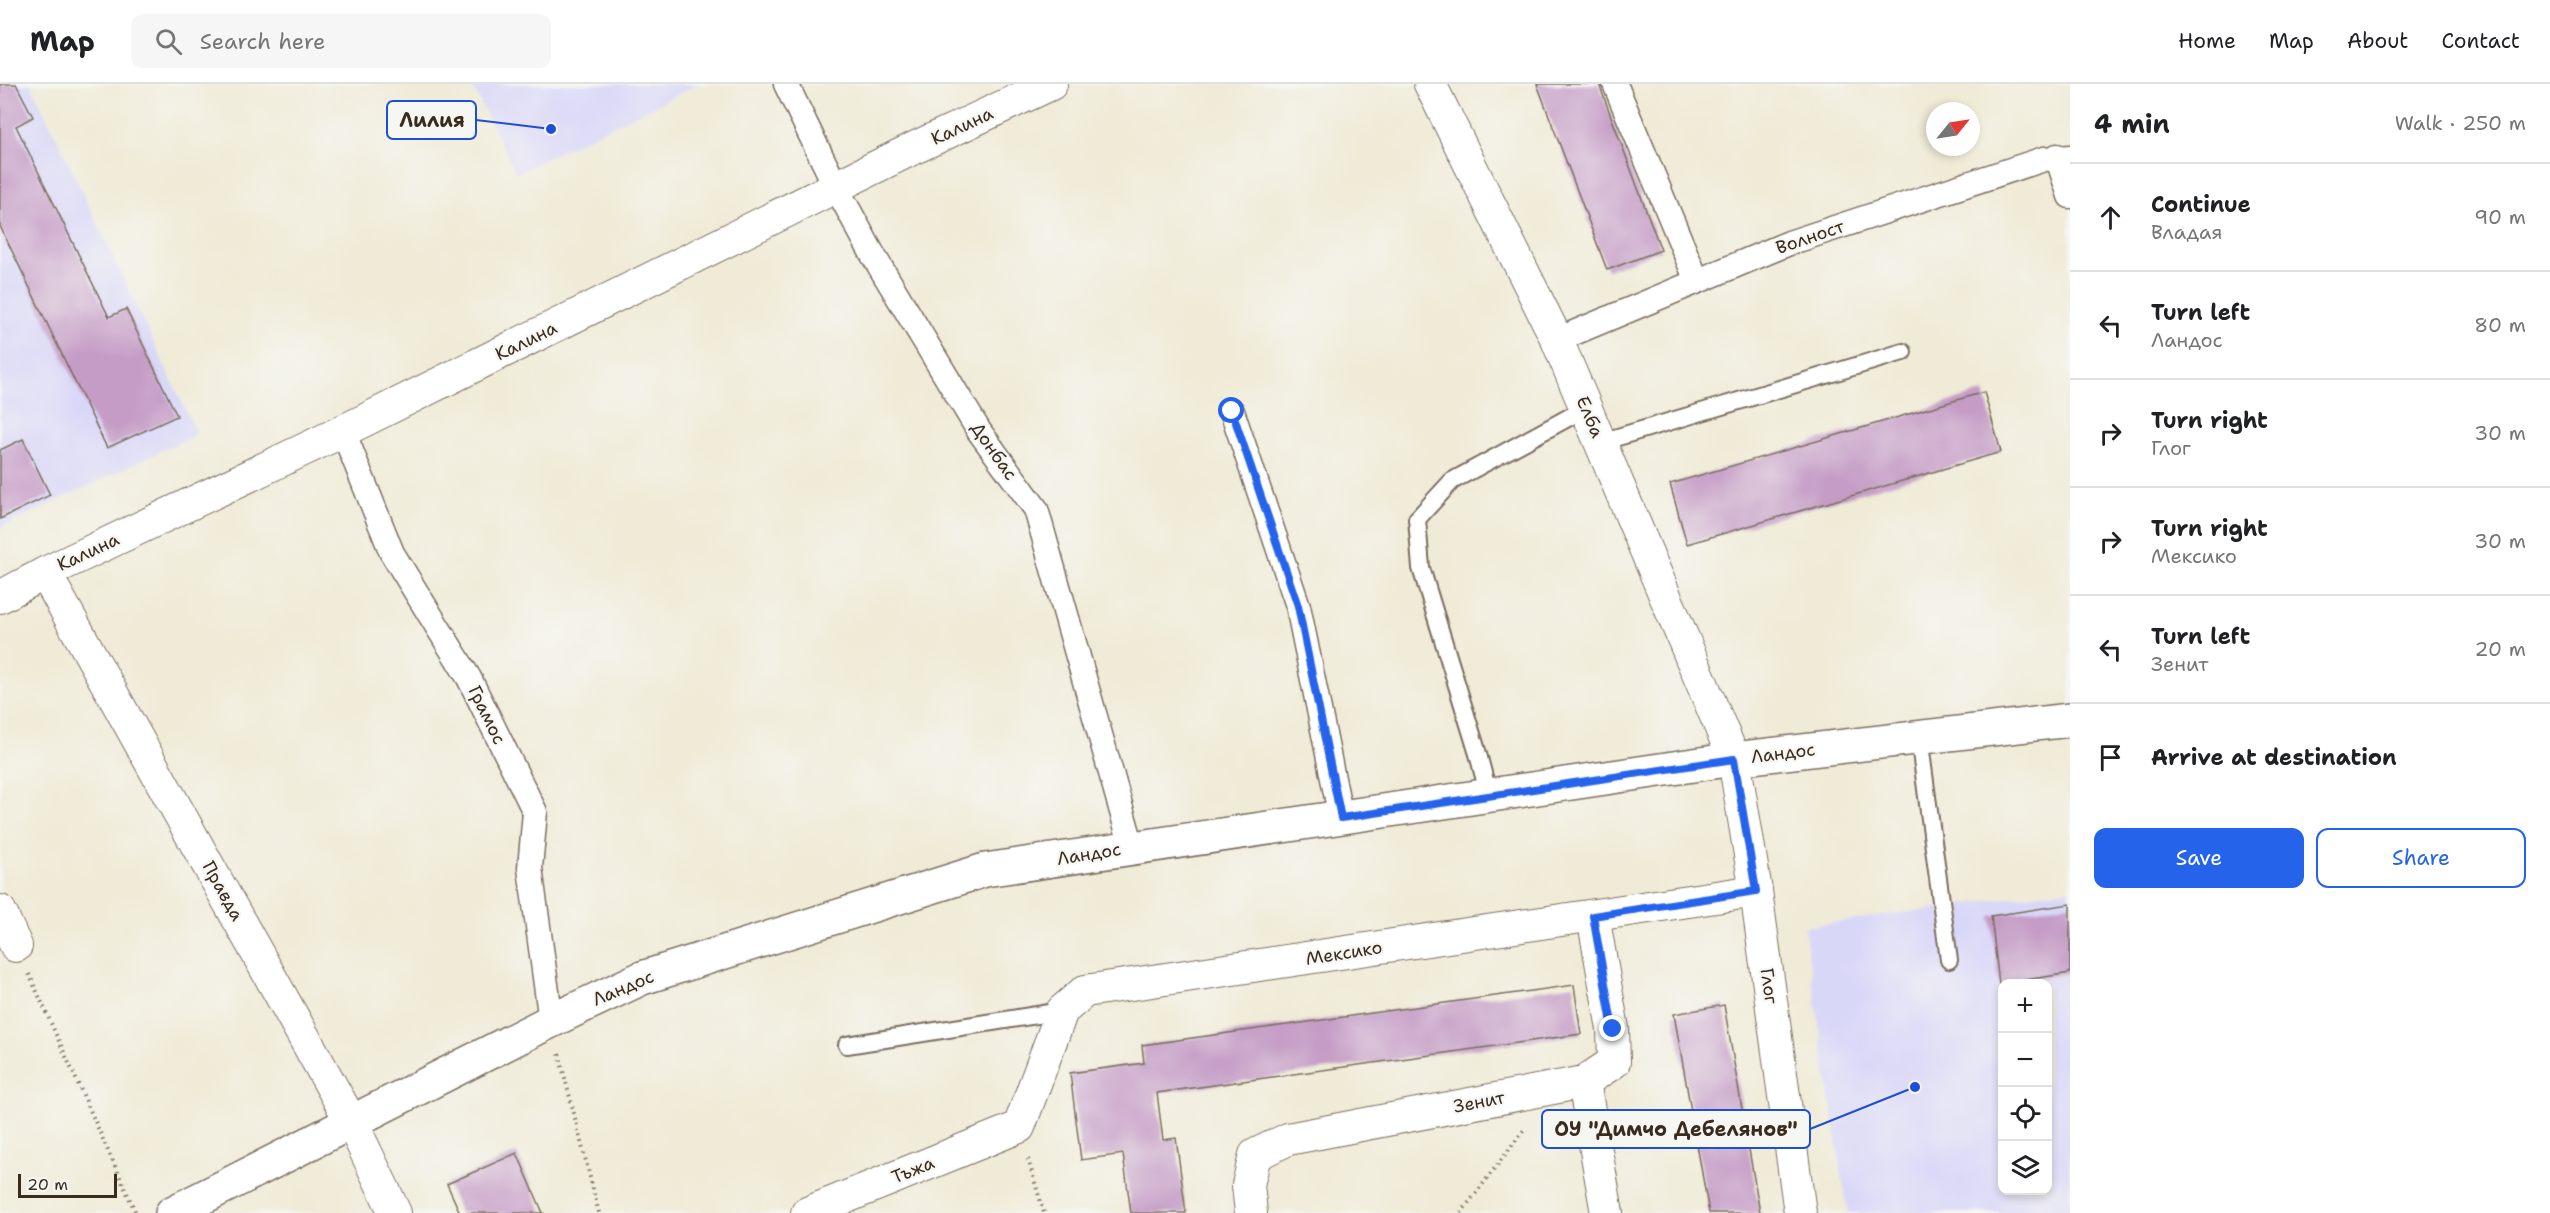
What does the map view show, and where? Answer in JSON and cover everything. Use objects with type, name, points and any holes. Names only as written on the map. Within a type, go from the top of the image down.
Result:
[{"type":"street","name":"Донбас","points":[[786,84],[836,187],[873,255],[979,431],[1036,509],[1132,847]]},
{"type":"street","name":"Калина","points":[[0,597],[45,573],[343,431],[836,187],[1051,84]]},
{"type":"street","name":"Елба","points":[[1430,84],[1557,340],[1734,759]]},
{"type":"street","points":[[1615,84],[1697,282]]},
{"type":"street","name":"Волност","points":[[1557,340],[1789,243],[2064,157]]},
{"type":"street","points":[[2064,157],[2070,196]]},
{"type":"street","points":[[1232,411],[1298,606],[1341,818]]},
{"type":"street","name":"Грамос","points":[[343,431],[392,553],[469,678],[535,812],[530,868],[551,1021]]},
{"type":"street","name":"Правда","points":[[45,573],[352,1123],[395,1213]]},
{"type":"street","name":"Ландос","points":[[172,1213],[551,1021],[642,978],[985,870],[1734,759],[2070,720]]},
{"type":"street","name":"Глог","points":[[1734,759],[1756,891],[1800,1213]]},
{"type":"street","name":"Мексико","points":[[1062,1011],[1085,992],[1756,891]]},
{"type":"street","points":[[0,911],[8,950]]},
{"type":"street","name":"Зенит","points":[[1251,1213],[1248,1185],[1256,1155],[1288,1139],[1584,1082],[1614,1062],[1613,1029],[1593,916]]},
{"type":"street","points":[[1019,1127],[1062,1011]]},
{"type":"street","points":[[1584,1082],[1606,1213]]},
{"type":"street","name":"Тъжа","points":[[807,1213],[1019,1127]]},
{"type":"lane","points":[[1601,442],[1903,352]]},
{"type":"lane","points":[[1489,796],[1421,568],[1417,519],[1452,481],[1586,408]]},
{"type":"lane","points":[[1919,737],[1949,960]]},
{"type":"lane","points":[[847,1045],[1062,1011]]},
{"type":"path","points":[[8,950],[136,1213]]},
{"type":"path","points":[[551,1021],[599,1213]]},
{"type":"path","points":[[1461,1213],[1529,1123]]},
{"type":"path","points":[[1019,1127],[1044,1213]]},
{"type":"shaded area","points":[[0,84],[31,84],[197,434],[0,528]]},
{"type":"shaded area","points":[[471,84],[699,84],[516,173]]},
{"type":"shaded area","points":[[2070,889],[2070,1213],[1848,1213],[1804,927]]},
{"type":"building","points":[[0,84],[16,84],[33,117],[16,126],[109,317],[126,309],[177,416],[107,448],[0,226]]},
{"type":"building","points":[[1537,84],[1599,84],[1661,250],[1607,270]]},
{"type":"building","points":[[1984,392],[2001,452],[1687,544],[1670,484]]},
{"type":"building","points":[[23,439],[50,495],[0,519],[0,450]]},
{"type":"building","points":[[2070,904],[2070,973],[2031,979],[1998,979],[1991,916]]},
{"type":"building","points":[[1574,985],[1581,1034],[1157,1093],[1163,1140],[1176,1138],[1186,1213],[1131,1213],[1123,1154],[1081,1160],[1070,1073],[1144,1063],[1142,1045]]},
{"type":"building","points":[[1724,1005],[1760,1213],[1709,1213],[1674,1014]]},
{"type":"building","points":[[517,1153],[543,1213],[460,1213],[447,1184]]},
{"type":"place","name":"Лилия","points":[[551,129]]},
{"type":"place","name":"ОУ \"Димчо Дебелянов\"","points":[[1915,1087]]},
{"type":"route","points":[[1232,411],[1298,606],[1341,818],[1734,759],[1756,891],[1593,916],[1613,1029]]}]
